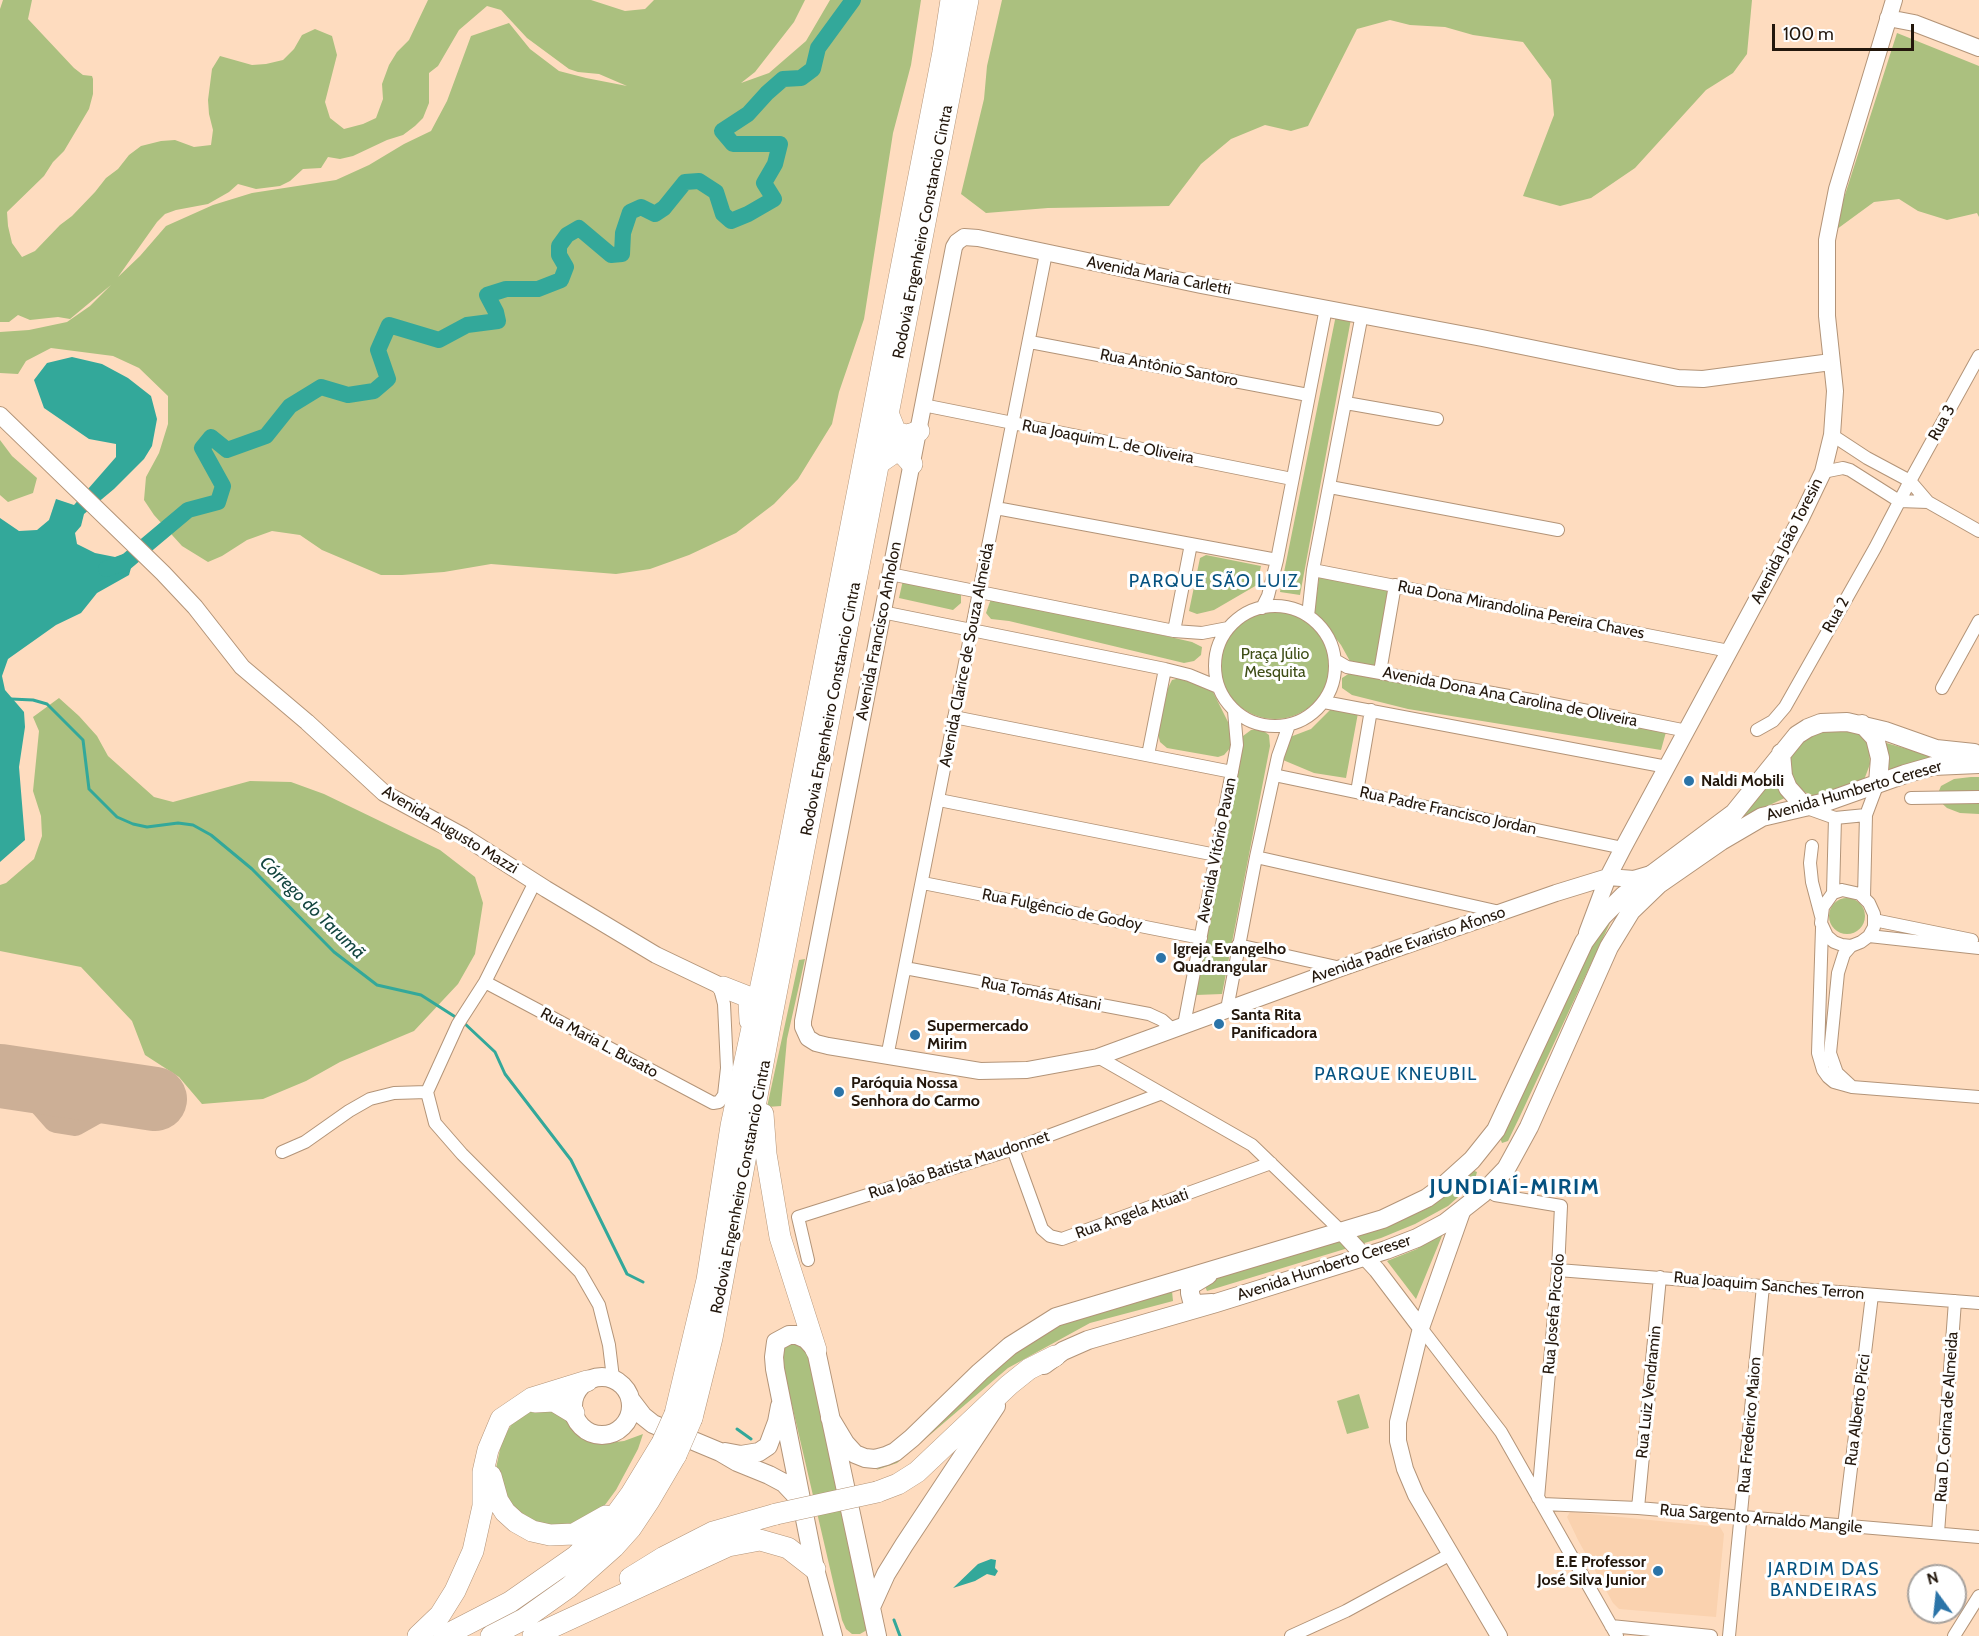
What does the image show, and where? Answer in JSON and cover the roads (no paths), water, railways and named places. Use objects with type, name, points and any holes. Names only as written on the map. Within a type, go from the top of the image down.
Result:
[{"type":"highway","name":"Rodovia Engenheiro Constancio Cintra","points":[[683,1416],[731,1126],[768,953],[943,52],[951,0]]},
{"type":"highway","name":"Rodovia Engenheiro Constancio Cintra","points":[[683,1416],[712,1338],[968,0]]},
{"type":"highway","points":[[888,413],[896,433],[908,435],[919,430]]},
{"type":"highway","points":[[879,463],[892,454],[898,453],[905,456],[912,464]]},
{"type":"highway","points":[[721,986],[742,985],[754,976],[768,953]]},
{"type":"highway","points":[[721,986],[746,996],[750,1002],[747,1052]]},
{"type":"highway","points":[[761,1083],[766,1154],[780,1237],[816,1350]]},
{"type":"highway","points":[[532,1636],[664,1557],[713,1532],[776,1514],[877,1492],[898,1484],[917,1472],[1009,1385],[1029,1369],[1054,1356]]},
{"type":"highway","points":[[418,1636],[440,1615],[455,1591],[473,1551],[483,1506],[483,1472],[488,1450],[501,1419],[532,1398],[587,1381]]},
{"type":"highway","points":[[522,1404],[554,1401],[574,1413]]},
{"type":"highway","points":[[491,1636],[524,1619],[569,1587],[614,1547],[631,1528],[649,1501],[683,1416]]},
{"type":"highway","points":[[444,1636],[510,1602],[576,1556],[609,1524],[669,1449]]},
{"type":"highway","points":[[486,1461],[494,1491],[505,1512],[516,1522],[532,1531],[550,1536],[574,1534],[600,1521],[631,1494]]},
{"type":"highway","points":[[532,1636],[728,1546],[760,1540],[788,1548],[815,1569]]},
{"type":"main road","name":"Avenida Humberto Cereser","points":[[830,1418],[845,1443],[855,1454],[875,1459],[886,1456],[895,1452],[912,1438],[1010,1346],[1056,1317],[1341,1232],[1390,1216],[1427,1198],[1472,1160],[1496,1130],[1584,942],[1602,917],[1623,896],[1734,813],[1797,735],[1821,723],[1862,724],[1936,749],[1979,753]]},
{"type":"main road","points":[[1862,724],[1875,738],[1880,758],[1878,783]]},
{"type":"main road","points":[[1781,753],[1785,782],[1805,807]]},
{"type":"main road","name":"Avenida Humberto Cereser","points":[[872,1605],[886,1574],[904,1545],[995,1408],[1020,1383],[1054,1356],[1088,1340],[1216,1303],[1417,1238],[1445,1223],[1484,1191],[1511,1160],[1529,1127],[1609,947],[1631,911],[1659,884],[1743,827],[1774,813],[1826,802],[1933,766],[1979,764]]},
{"type":"main road","points":[[1496,1130],[1499,1150],[1511,1160]]},
{"type":"main road","points":[[1472,1160],[1481,1164],[1484,1171],[1484,1191]]},
{"type":"main road","points":[[1216,1303],[1197,1304],[1192,1301],[1190,1288],[1201,1278],[1226,1267]]},
{"type":"main road","points":[[833,1636],[815,1569],[774,1358],[776,1342],[789,1335],[797,1335],[806,1339],[816,1350],[878,1636]]},
{"type":"main road","points":[[613,1433],[627,1422],[630,1414],[627,1389],[613,1378],[604,1377],[587,1381],[576,1395],[574,1413],[578,1422],[585,1429],[603,1435],[613,1433],[653,1424]]},
{"type":"main road","points":[[720,1452],[741,1455],[759,1452],[768,1446],[777,1422],[782,1395]]},
{"type":"main road","points":[[630,1400],[653,1424],[720,1452],[784,1483],[801,1502]]},
{"type":"street","name":"Avenida João Toresin","points":[[1584,942],[1608,877],[1800,520],[1823,472],[1832,435],[1835,391],[1827,316],[1827,240],[1837,189],[1894,0]]},
{"type":"street","points":[[1888,18],[1914,23],[1979,48]]},
{"type":"street","name":"Avenida Maria Carletti","points":[[957,242],[964,237],[978,238],[1201,285],[1362,314],[1678,378],[1703,380],[1831,362]]},
{"type":"street","name":"Avenida Francisco Anholon","points":[[803,1021],[951,256],[957,242]]},
{"type":"street","name":"Avenida Clarice de Souza Almeida","points":[[887,1057],[1046,253]]},
{"type":"street","points":[[1262,608],[1268,596],[1277,560],[1326,308]]},
{"type":"street","points":[[1308,616],[1313,570],[1362,314]]},
{"type":"street","name":"Rua Antônio Santoro","points":[[1030,342],[1308,395]]},
{"type":"street","name":"Rua 3","points":[[1904,491],[1979,356]]},
{"type":"street","points":[[1346,403],[1437,419]]},
{"type":"street","name":"Rua Joaquim L. de Oliveira","points":[[923,405],[1292,479]]},
{"type":"street","name":"Avenida Augusto Mazzi","points":[[0,415],[163,573],[195,607],[242,666],[307,722],[384,794],[463,836],[656,955],[721,986]]},
{"type":"street","points":[[1832,435],[1867,458],[1904,491],[1928,502]]},
{"type":"street","points":[[1859,475],[1867,458]]},
{"type":"street","points":[[1823,472],[1843,468],[1904,491],[1979,531]]},
{"type":"street","points":[[1330,487],[1558,530]]},
{"type":"street","name":"Rua 2","points":[[1757,730],[1773,721],[1785,707],[1875,548],[1904,491]]},
{"type":"street","points":[[996,507],[1277,560]]},
{"type":"street","points":[[1174,631],[1191,544]]},
{"type":"street","name":"Rua Dona Mirandolina Pereira Chaves","points":[[1313,570],[1729,651]]},
{"type":"street","points":[[890,574],[1174,631],[1202,633],[1228,628]]},
{"type":"street","points":[[1380,672],[1395,585]]},
{"type":"street","points":[[1287,607],[1308,616],[1322,628],[1331,643],[1335,660],[1335,677],[1324,702],[1308,716],[1289,725],[1261,725],[1247,720],[1234,711],[1218,687],[1215,675],[1216,651],[1228,628],[1243,615],[1262,608],[1287,607]]},
{"type":"street","points":[[882,612],[1165,669],[1189,675],[1218,687]]},
{"type":"street","points":[[1942,688],[1979,621]]},
{"type":"street","name":"Avenida Dona Ana Carolina de Oliveira","points":[[1335,660],[1347,667],[1548,703],[1686,731]]},
{"type":"street","points":[[1148,755],[1165,669]]},
{"type":"street","points":[[1324,702],[1667,767]]},
{"type":"street","points":[[1357,792],[1371,710]]},
{"type":"street","name":"Avenida Vitório Pavan","points":[[1178,1027],[1201,938],[1237,745],[1234,711]]},
{"type":"street","points":[[954,717],[1232,772]]},
{"type":"street","points":[[1227,1009],[1256,857],[1281,744],[1289,725]]},
{"type":"street","name":"Rua Padre Francisco Jordan","points":[[1274,775],[1623,848]]},
{"type":"street","points":[[1864,897],[1866,815],[1878,783]]},
{"type":"street","points":[[1911,798],[1979,797]]},
{"type":"street","points":[[939,800],[1216,855]]},
{"type":"street","points":[[1805,807],[1834,818],[1866,815]]},
{"type":"street","points":[[1834,818],[1833,893],[1823,907],[1822,922],[1818,1053],[1823,1070],[1834,1082],[1852,1087],[1979,1097]]},
{"type":"street","points":[[1812,846],[1810,863],[1812,882],[1827,936],[1833,942],[1851,946]]},
{"type":"street","points":[[1256,857],[1500,912]]},
{"type":"street","name":"Avenida Padre Evaristo Afonso","points":[[803,1021],[805,1034],[816,1043],[887,1057],[980,1071],[1026,1070],[1098,1056],[1556,892],[1608,877],[1634,879],[1654,873]]},
{"type":"street","points":[[535,882],[485,982],[460,1020],[427,1092],[435,1124],[580,1272],[599,1305],[609,1345],[613,1378]]},
{"type":"street","name":"Rua Fulgêncio de Godoy","points":[[923,883],[1201,938]]},
{"type":"street","points":[[1833,893],[1842,890],[1851,891],[1864,897],[1872,908],[1874,920],[1874,927],[1869,936],[1851,946],[1844,954],[1838,973],[1830,1053],[1837,1073],[1852,1087]]},
{"type":"street","points":[[1874,920],[1979,941]]},
{"type":"street","points":[[1869,936],[1979,948]]},
{"type":"street","points":[[1238,945],[1341,968]]},
{"type":"street","points":[[1301,958],[1307,970],[1304,981]]},
{"type":"street","name":"Rua Tomás Atisani","points":[[905,968],[1149,1014],[1178,1027]]},
{"type":"street","name":"Rua Maria L. Busato","points":[[485,982],[713,1103],[719,1102],[724,1095],[727,1068],[721,986]]},
{"type":"street","points":[[1098,1056],[1160,1094],[1252,1145],[1341,1232],[1385,1280],[1501,1432],[1614,1631],[1712,1636]]},
{"type":"street","points":[[282,1152],[305,1142],[370,1099],[394,1093],[427,1092]]},
{"type":"street","name":"Rua João Batista Maudonnet","points":[[808,1260],[798,1217],[1012,1149],[1160,1094]]},
{"type":"street","name":"Rua Angela Atuati","points":[[1012,1149],[1042,1229],[1046,1234],[1055,1238],[1070,1236],[1271,1163]]},
{"type":"street","name":"Rua Josefa Piccolo","points":[[1484,1191],[1561,1206],[1540,1501]]},
{"type":"street","points":[[1464,1209],[1421,1329],[1398,1422],[1398,1441],[1405,1469],[1416,1495],[1449,1555],[1499,1636]]},
{"type":"street","name":"Rua Joaquim Sanches Terron","points":[[1558,1270],[1979,1303]]},
{"type":"street","name":"Rua Luiz Vendramin","points":[[1638,1508],[1660,1277]]},
{"type":"street","name":"Rua Frederico Maion","points":[[1730,1636],[1763,1286]]},
{"type":"street","name":"Rua Alberto Picci","points":[[1844,1526],[1872,1295]]},
{"type":"street","name":"Rua D. Corina de Almeida","points":[[1938,1533],[1955,1301]]},
{"type":"street","name":"Rua Sargento Arnaldo Mangile","points":[[1540,1501],[1977,1538]]},
{"type":"street","points":[[1291,1636],[1346,1611],[1449,1555]]},
{"type":"street","points":[[1954,1636],[1979,1596]]},
{"type":"water","points":[[72,357],[102,364],[128,378],[151,396],[157,419],[152,446],[144,459],[114,489],[84,514],[81,526],[75,533],[77,544],[95,553],[115,557],[123,554],[131,568],[129,575],[97,593],[81,613],[56,625],[8,659],[2,676],[5,690],[24,712],[25,727],[19,767],[25,840],[0,862],[0,518],[19,531],[37,530],[49,520],[56,499],[74,505],[116,457],[116,444],[89,439],[44,408],[34,380],[47,363]]},
{"type":"water","points":[[991,1559],[996,1560],[995,1568],[998,1571],[995,1576],[987,1574],[975,1581],[953,1588],[978,1564]]},
{"type":"waterway","points":[[106,569],[126,562],[188,510],[218,502],[223,486],[202,448],[211,437],[227,450],[266,436],[290,406],[321,387],[348,395],[374,391],[388,379],[378,350],[389,325],[439,340],[467,325],[498,321],[487,295],[506,289],[538,289],[561,280],[566,267],[559,255],[559,246],[567,235],[579,228],[611,255],[622,254],[623,233],[630,212],[641,207],[655,214],[664,208],[685,182],[699,181],[716,192],[723,214],[731,221],[774,199],[764,183],[775,164],[780,144],[733,144],[722,131],[748,114],[783,79],[801,78],[813,69],[818,48],[853,0]]},
{"type":"waterway","name":"Córrego do Tarumã","points":[[11,699],[33,700],[47,704],[83,740],[89,789],[117,817],[147,827],[178,823],[193,825],[211,835],[252,869],[334,952],[377,985],[421,995],[457,1018]]},
{"type":"waterway","name":"Córrego do Tarumã","points":[[463,1022],[495,1052],[505,1074],[571,1160],[627,1274],[643,1282]]},
{"type":"waterway","name":"Córrego do Tarumã","points":[[737,1429],[751,1439]]},
{"type":"waterway","name":"Córrego do Tarumã","points":[[894,1620],[900,1636]]},
{"type":"place","name":"Naldi Mobili","points":[[1689,781]]},
{"type":"place","name":"Igreja Evangelho Quadrangular","points":[[1161,958]]},
{"type":"place","name":"Santa Rita Panificadora","points":[[1219,1024]]},
{"type":"place","name":"Supermercado Mirim","points":[[915,1035]]},
{"type":"place","name":"Paróquia Nossa Senhora do Carmo","points":[[839,1092]]},
{"type":"place","name":"E.E Professor José Silva Junior","points":[[1658,1571]]},
{"type":"district","name":"PARQUE SÃO LUIZ","points":[[1214,582]]},
{"type":"district","name":"PARQUE KNEUBIL","points":[[1396,1075]]},
{"type":"district","name":"JUNDIAÍ-MIRIM","points":[[1515,1188]]},
{"type":"district","name":"JARDIM DAS BANDEIRAS","points":[[1824,1580]]},
{"type":"park label","name":"Praça Júlio Mesquita","points":[[1275,663]]}]
